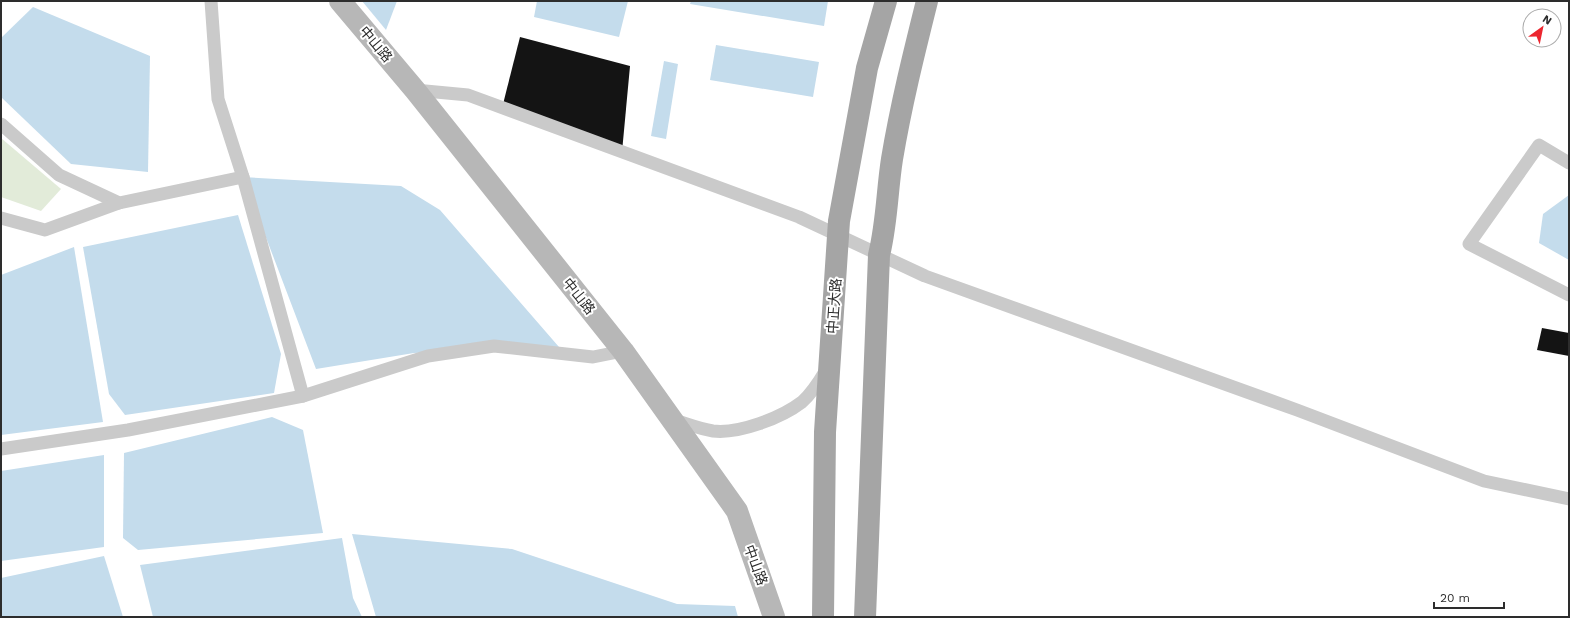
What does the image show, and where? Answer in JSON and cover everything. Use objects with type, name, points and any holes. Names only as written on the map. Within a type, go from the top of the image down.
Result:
[{"type":"main road","name":"中正大路","points":[[823,617],[825,432],[831,362],[839,221],[867,68],[886,1]]},
{"type":"main road","points":[[865,617],[879,255],[884,234],[892,160],[903,98],[927,1]]},
{"type":"street","name":"中山路","points":[[340,1],[415,90],[623,351],[737,511],[774,617]]},
{"type":"lane","points":[[211,1],[218,99],[243,177],[303,396]]},
{"type":"lane","points":[[415,90],[468,95],[799,217],[925,276],[1297,410],[1484,481],[1569,499]]},
{"type":"lane","points":[[1,124],[59,175],[118,203]]},
{"type":"lane","points":[[1569,163],[1539,145],[1469,244],[1569,295]]},
{"type":"lane","points":[[1,218],[44,230],[118,203],[243,177]]},
{"type":"lane","points":[[1,449],[128,430],[303,396],[428,356],[494,346],[593,357],[623,351]]},
{"type":"lane","points":[[670,419],[713,431],[731,430],[771,420],[802,402],[818,384],[831,362]]},
{"type":"green space","points":[[1,138],[61,189],[41,211],[1,197]]},
{"type":"water","points":[[362,1],[397,1],[386,30]]},
{"type":"water","points":[[537,1],[628,1],[619,37],[534,17]]},
{"type":"water","points":[[691,1],[828,1],[824,26],[690,4]]},
{"type":"water","points":[[33,7],[150,56],[148,172],[71,164],[1,97],[1,38]]},
{"type":"water","points":[[716,45],[819,62],[813,97],[710,80]]},
{"type":"water","points":[[664,61],[678,64],[666,139],[651,136]]},
{"type":"water","points":[[243,177],[401,186],[440,210],[559,347],[414,353],[316,369]]},
{"type":"water","points":[[1569,195],[1569,260],[1539,243],[1543,214]]},
{"type":"water","points":[[238,215],[281,354],[274,393],[125,415],[109,394],[83,247]]},
{"type":"water","points":[[74,247],[103,422],[1,435],[1,275]]},
{"type":"water","points":[[272,417],[303,430],[323,533],[138,550],[123,538],[124,453]]},
{"type":"water","points":[[104,455],[104,547],[1,561],[1,471]]},
{"type":"water","points":[[352,534],[512,549],[677,604],[735,606],[738,617],[376,617]]},
{"type":"water","points":[[342,538],[353,598],[362,617],[153,617],[140,565]]},
{"type":"water","points":[[104,556],[123,617],[1,617],[1,578]]},
{"type":"building","points":[[520,37],[630,66],[622,152],[501,112]]},
{"type":"building","points":[[1542,328],[1569,333],[1569,356],[1537,350]]}]
